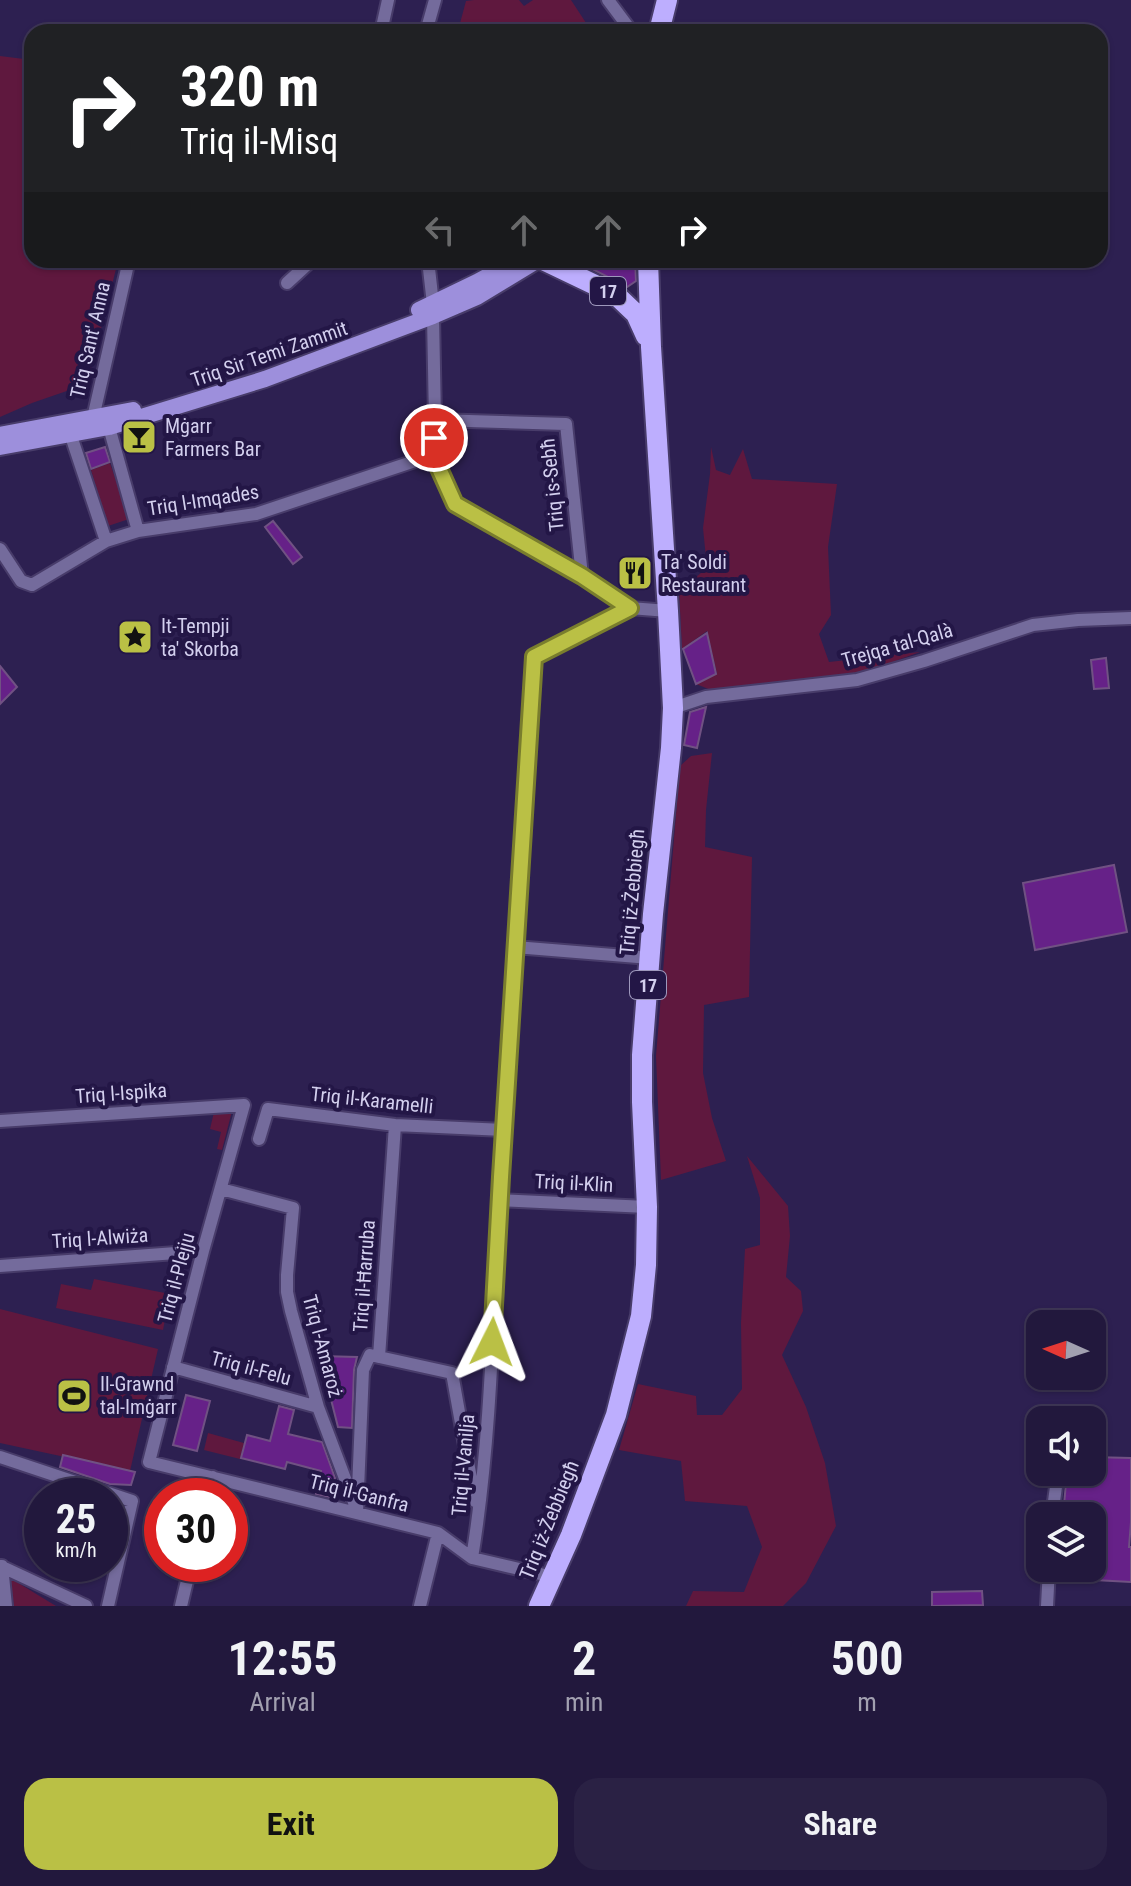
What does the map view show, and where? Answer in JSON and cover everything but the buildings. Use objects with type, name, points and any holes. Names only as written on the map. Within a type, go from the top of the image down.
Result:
[{"type":"main road","points":[[651,24],[656,0]]},
{"type":"main road","points":[[661,24],[667,0]]},
{"type":"main road","name":"Triq Sir Temi Zammit","points":[[433,310],[502,268]]},
{"type":"main road","name":"Triq Sir Temi Zammit","points":[[0,447],[70,433],[265,379],[433,310],[477,297],[526,268]]},
{"type":"main road","name":"17","points":[[557,268],[616,295],[636,314],[651,347]]},
{"type":"main road","points":[[616,295],[634,294],[643,287],[648,269]]},
{"type":"main road","name":"Triq iż-Żebbiegħ","points":[[539,1606],[616,1415],[641,1316],[646,1265],[642,1055],[673,708],[648,269]]},
{"type":"main road","name":"Triq Sir Temi Zammit","points":[[0,435],[99,425]]},
{"type":"street","points":[[383,24],[388,0]]},
{"type":"street","points":[[428,24],[435,0]]},
{"type":"street","points":[[608,0],[626,24]]},
{"type":"street","name":"Triq Sant' Anna","points":[[128,268],[99,425],[138,531]]},
{"type":"street","points":[[287,283],[303,268]]},
{"type":"street","points":[[429,268],[433,310],[433,455],[455,504],[582,576],[630,608],[668,611]]},
{"type":"street","name":"Triq is-Sebħ","points":[[435,420],[566,424],[582,576]]},
{"type":"street","points":[[70,433],[106,541]]},
{"type":"street","name":"Triq l-Imqades","points":[[0,549],[21,581],[32,585],[106,541],[138,531],[256,514],[433,455]]},
{"type":"street","name":"Triq il-Vanilja","points":[[472,1558],[491,1371],[534,657],[630,608]]},
{"type":"street","name":"Trejqa tal-Qalà","points":[[673,708],[706,697],[857,680],[1033,625],[1131,618]]},
{"type":"street","points":[[515,947],[650,958]]},
{"type":"street","name":"Triq l-Ispika","points":[[0,1121],[244,1105]]},
{"type":"street","name":"Triq il-Plejju","points":[[149,1462],[244,1105]]},
{"type":"street","name":"Triq il-Karamelli","points":[[259,1139],[268,1109],[395,1125],[504,1130]]},
{"type":"street","name":"Triq il-Ħarruba","points":[[357,1513],[363,1370],[370,1355],[379,1357],[395,1125]]},
{"type":"street","name":"Triq l-Amaroż","points":[[221,1189],[293,1208],[287,1292],[318,1407],[357,1513]]},
{"type":"street","name":"Triq il-Klin","points":[[499,1200],[647,1207]]},
{"type":"street","name":"Triq l-Alwiża","points":[[0,1266],[203,1251]]},
{"type":"street","points":[[379,1357],[452,1373],[478,1519]]},
{"type":"street","name":"Triq il-Felu","points":[[173,1367],[318,1407]]},
{"type":"street","points":[[0,1457],[132,1501],[108,1606]]},
{"type":"street","name":"Triq il-Ganfra","points":[[149,1462],[438,1533],[472,1558],[553,1577]]},
{"type":"street","points":[[420,1606],[438,1533]]},
{"type":"street","points":[[1,1566],[6,1606]]},
{"type":"street","points":[[1,1566],[86,1606]]},
{"type":"street","points":[[181,1606],[187,1582]]},
{"type":"street","points":[[1047,1606],[1048,1582]]},
{"type":"shaded area","points":[[519,0],[524,6],[533,0],[571,0],[587,24],[460,24],[466,1]]},
{"type":"shaded area","points":[[0,56],[24,59],[24,268],[116,268],[87,384],[0,417]]},
{"type":"shaded area","points":[[711,447],[716,470],[730,475],[743,449],[752,479],[837,484],[828,547],[831,615],[819,634],[829,662],[920,652],[873,669],[831,678],[711,690],[696,684],[717,674],[707,631],[682,649],[679,591],[707,568],[703,528]]},
{"type":"shaded area","points":[[110,463],[129,519],[108,526],[91,470]]},
{"type":"shaded area","points":[[712,753],[705,847],[752,857],[749,997],[704,1005],[703,1073],[712,1118],[726,1161],[661,1180],[656,1056],[680,766],[691,756]]},
{"type":"shaded area","points":[[232,1111],[222,1150],[217,1149],[221,1132],[210,1129],[214,1112]]},
{"type":"shaded area","points":[[747,1156],[788,1206],[790,1236],[786,1277],[801,1291],[803,1311],[782,1355],[806,1407],[825,1463],[836,1526],[806,1583],[783,1606],[686,1606],[693,1591],[744,1592],[762,1547],[747,1506],[685,1501],[681,1461],[619,1450],[638,1384],[696,1396],[697,1415],[722,1415],[742,1389],[741,1323],[745,1249],[760,1245],[760,1198]]},
{"type":"shaded area","points":[[94,1279],[170,1294],[163,1330],[56,1308],[61,1284],[91,1290]]},
{"type":"shaded area","name":"Il-Grawnd tal-Imġarr","points":[[0,1309],[158,1349],[130,1471],[0,1443]]},
{"type":"shaded area","points":[[208,1433],[244,1443],[240,1459],[204,1450]]},
{"type":"shaded area","points":[[10,1578],[56,1606],[14,1606]]},
{"type":"place","name":"Mġarr Farmers Bar","points":[[139,437]]},
{"type":"place","name":"Ta' Soldi Restaurant","points":[[635,573]]},
{"type":"place","name":"It-Tempji ta' Skorba","points":[[135,637]]},
{"type":"place","name":"Il-Grawnd tal-Imġarr","points":[[74,1396]]},
{"type":"route","points":[[434,438],[433,455],[455,504],[582,576],[630,608],[534,657],[492,1342]]}]
